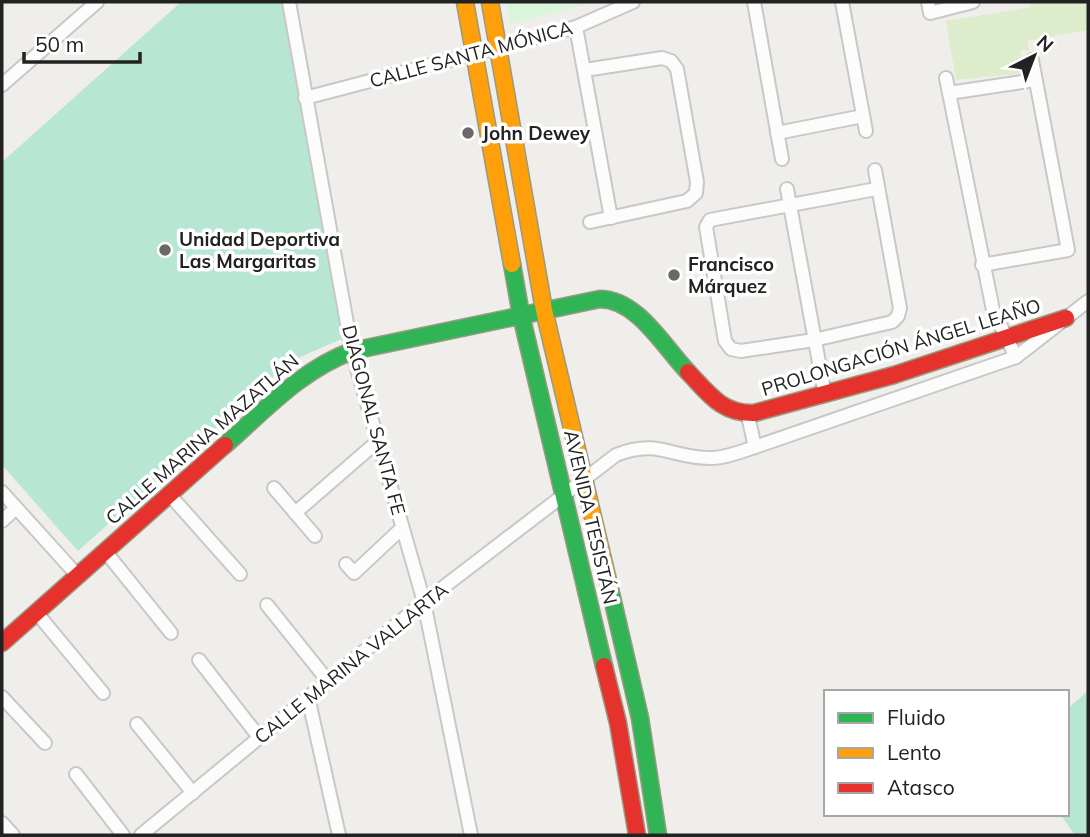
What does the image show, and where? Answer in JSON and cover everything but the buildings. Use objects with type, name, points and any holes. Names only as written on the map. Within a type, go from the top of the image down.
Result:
[{"type":"street","points":[[2,85],[97,2]]},
{"type":"street","name":"DIAGONAL SANTA FE","points":[[289,2],[352,351],[424,602],[471,835]]},
{"type":"street","name":"AVENIDA TESISTÁN","points":[[465,2],[521,315],[618,723],[637,835]]},
{"type":"street","name":"AVENIDA TESISTÁN","points":[[490,2],[544,310],[640,718],[658,835]]},
{"type":"street","name":"CALLE SANTA MÓNICA","points":[[305,97],[576,27],[633,2]]},
{"type":"street","points":[[754,2],[782,159]]},
{"type":"street","points":[[842,2],[866,131]]},
{"type":"street","points":[[928,2],[930,13],[973,2]]},
{"type":"street","points":[[576,27],[611,218]]},
{"type":"street","points":[[585,70],[662,58],[671,61],[677,69],[698,181],[696,193],[687,201],[590,222]]},
{"type":"street","points":[[982,265],[1068,250],[1032,60]]},
{"type":"street","points":[[946,78],[993,310],[1016,357]]},
{"type":"street","points":[[949,93],[1035,79]]},
{"type":"street","points":[[777,133],[863,116]]},
{"type":"street","points":[[875,170],[876,189],[900,308],[898,316],[892,323],[814,340],[741,351],[731,349],[725,341],[706,227],[710,220],[717,216],[876,189]]},
{"type":"street","points":[[787,190],[825,396]]},
{"type":"street","name":"PROLONGACIÓN ÁNGEL LEAÑO","points":[[544,310],[600,299],[613,299],[627,305],[715,398],[735,414],[748,416],[825,396],[1066,318]]},
{"type":"street","name":"PROLONGACIÓN ÁNGEL LEAÑO","points":[[584,479],[616,455],[639,446],[662,447],[715,458],[755,447],[1016,357],[1088,301]]},
{"type":"street","name":"CALLE MARINA MAZATLÁN","points":[[2,643],[302,377],[325,361],[352,351],[544,310]]},
{"type":"street","points":[[748,416],[755,447]]},
{"type":"street","points":[[295,513],[378,440]]},
{"type":"street","name":"CALLE MARINA VALLARTA","points":[[141,835],[424,602],[584,479]]},
{"type":"street","points":[[274,488],[316,536]]},
{"type":"street","points":[[2,492],[78,575]]},
{"type":"street","points":[[169,494],[240,574]]},
{"type":"street","points":[[2,521],[16,508]]},
{"type":"street","points":[[346,564],[354,573],[402,528]]},
{"type":"street","points":[[105,551],[171,633]]},
{"type":"street","points":[[267,605],[328,681]]},
{"type":"street","points":[[36,612],[103,693]]},
{"type":"street","points":[[199,660],[259,737]]},
{"type":"street","points":[[2,697],[45,743]]},
{"type":"street","points":[[308,697],[339,835]]},
{"type":"street","points":[[137,724],[193,793]]},
{"type":"street","points":[[76,774],[123,835]]},
{"type":"street","points":[[2,823],[13,835]]},
{"type":"green space","name":"Unidad Deportiva Las Margaritas","points":[[181,2],[282,2],[344,338],[291,361],[78,551],[2,465],[2,162]]},
{"type":"green space","points":[[506,2],[598,2],[510,24]]},
{"type":"green space","points":[[1031,2],[1088,2],[1088,30],[1027,41],[1029,50],[1020,51],[1025,73],[956,80],[946,21],[1031,7]]},
{"type":"green space","points":[[1088,691],[1088,835],[1075,835],[1061,816],[1069,816],[1069,707]]},
{"type":"traffic: fast","points":[[512,264],[521,315],[604,666]]},
{"type":"traffic: fast","points":[[225,445],[300,380],[352,351],[600,299],[613,301],[638,316],[688,372]]},
{"type":"traffic: fast","points":[[610,589],[640,718],[658,835]]},
{"type":"traffic: slow","points":[[465,2],[512,264]]},
{"type":"traffic: slow","points":[[490,2],[544,310],[610,589]]},
{"type":"traffic: jam","points":[[688,372],[725,406],[754,413],[894,375],[1066,318]]},
{"type":"traffic: jam","points":[[2,643],[225,445]]},
{"type":"traffic: jam","points":[[604,666],[618,723],[637,835]]},
{"type":"place","name":"John Dewey","points":[[468,133]]},
{"type":"place","name":"Unidad Deportiva Las Margaritas","points":[[165,250]]},
{"type":"place","name":"Francisco Márquez","points":[[674,275]]}]
